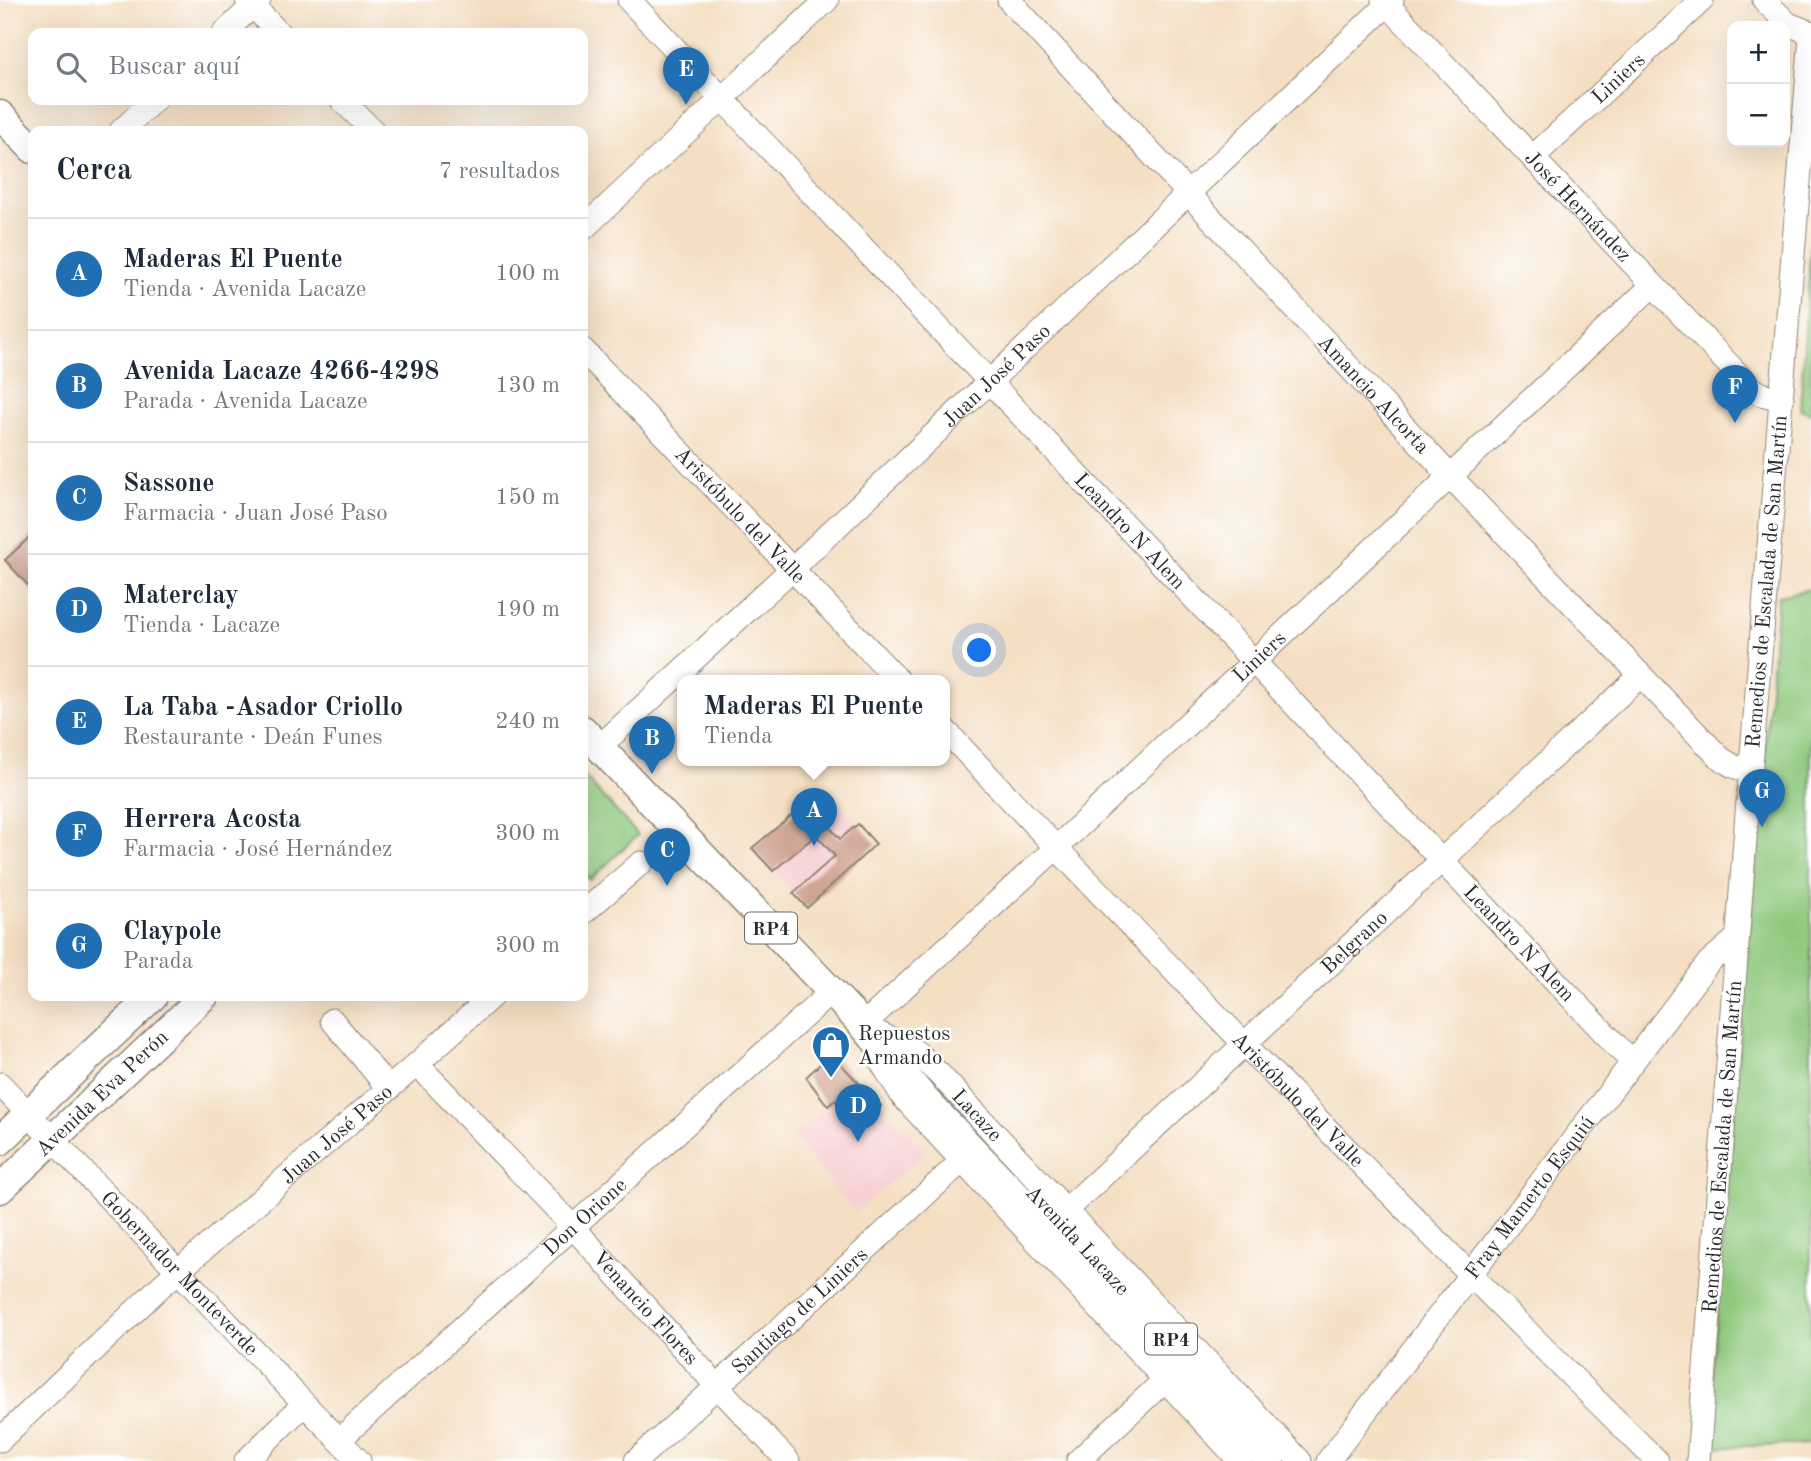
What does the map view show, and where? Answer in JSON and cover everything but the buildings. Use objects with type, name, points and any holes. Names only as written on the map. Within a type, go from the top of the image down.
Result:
[{"type":"main road","points":[[0,115],[28,144]]},
{"type":"main road","name":"Avenida Lacaze","points":[[591,739],[863,1025],[925,1100],[1057,1218],[1286,1461]]},
{"type":"main road","name":"Avenida Eva Perón","points":[[0,1141],[148,1001]]},
{"type":"main road","name":"Avenida Eva Perón","points":[[0,1189],[199,1001]]},
{"type":"main road","name":"Avenida Lacaze","points":[[1057,1218],[1270,1461]]},
{"type":"street","name":"Leandro N Alem","points":[[629,0],[1441,863],[1632,1062]]},
{"type":"street","points":[[588,224],[827,0]]},
{"type":"street","name":"Amancio Alcorta","points":[[1009,0],[1451,477],[1720,758],[1751,772]]},
{"type":"street","name":"Liniers","points":[[1533,157],[1702,0]]},
{"type":"street","points":[[1763,0],[1788,24],[1811,34]]},
{"type":"street","name":"Juan José Paso","points":[[591,739],[793,568],[1188,194],[1387,1]]},
{"type":"street","name":"José Hernández","points":[[1387,1],[1749,387],[1761,394],[1782,399]]},
{"type":"street","points":[[229,28],[253,2],[275,28]]},
{"type":"street","name":"Remedios de Escalada de San Martín","points":[[1698,1461],[1737,938],[1811,34]]},
{"type":"street","points":[[126,126],[149,105]]},
{"type":"street","points":[[347,105],[368,126]]},
{"type":"street","name":"Liniers","points":[[863,1025],[1056,848],[1652,286]]},
{"type":"street","name":"Aristóbulo del Valle","points":[[588,355],[893,675]]},
{"type":"street","name":"Belgrano","points":[[1057,1218],[1641,675]]},
{"type":"street","name":"Aristóbulo del Valle","points":[[950,735],[1242,1044],[1468,1275],[1657,1461]]},
{"type":"street","points":[[588,900],[641,863]]},
{"type":"street","name":"Fray Mamerto Esquiú","points":[[1328,1461],[1709,962],[1737,938]]},
{"type":"street","name":"Don Orione","points":[[339,1440],[831,992]]},
{"type":"street","name":"Juan José Paso","points":[[0,1440],[161,1286],[486,1001]]},
{"type":"street","points":[[332,1020],[389,1089]]},
{"type":"street","name":"Lacaze","points":[[863,1025],[880,1062],[903,1097],[1240,1461]]},
{"type":"street","name":"Venancio Flores","points":[[417,1064],[572,1226],[788,1461]]},
{"type":"street","name":"Gobernador Monteverde","points":[[0,1084],[359,1461]]},
{"type":"street","name":"Santiago de Liniers","points":[[636,1461],[962,1161]]},
{"type":"street","points":[[1057,1218],[1300,1461]]},
{"type":"street","points":[[1078,1461],[1165,1380]]},
{"type":"street","points":[[246,1461],[304,1404]]},
{"type":"shaded area","points":[[824,787],[876,844],[807,908],[752,848]]},
{"type":"shaded area","points":[[857,1081],[924,1148],[923,1156],[855,1212],[792,1137]]},
{"type":"green space","points":[[1811,235],[1811,413],[1800,409]]},
{"type":"green space","points":[[1811,589],[1811,1444],[1705,1448],[1778,596]]},
{"type":"green space","points":[[588,780],[638,835],[590,880],[588,878]]},
{"type":"place","name":"La Taba -Asador Criollo","points":[[686,105]]},
{"type":"place","name":"Herrera Acosta","points":[[1735,423]]},
{"type":"place","name":"Avenida Lacaze 4266-4298","points":[[652,774]]},
{"type":"place","name":"Claypole","points":[[1762,827]]},
{"type":"place","name":"Maderas El Puente","points":[[814,846]]},
{"type":"place","name":"Sassone","points":[[667,886]]},
{"type":"place","name":"Repuestos Armando","points":[[831,1079]]},
{"type":"place","name":"Materclay","points":[[858,1142]]}]
